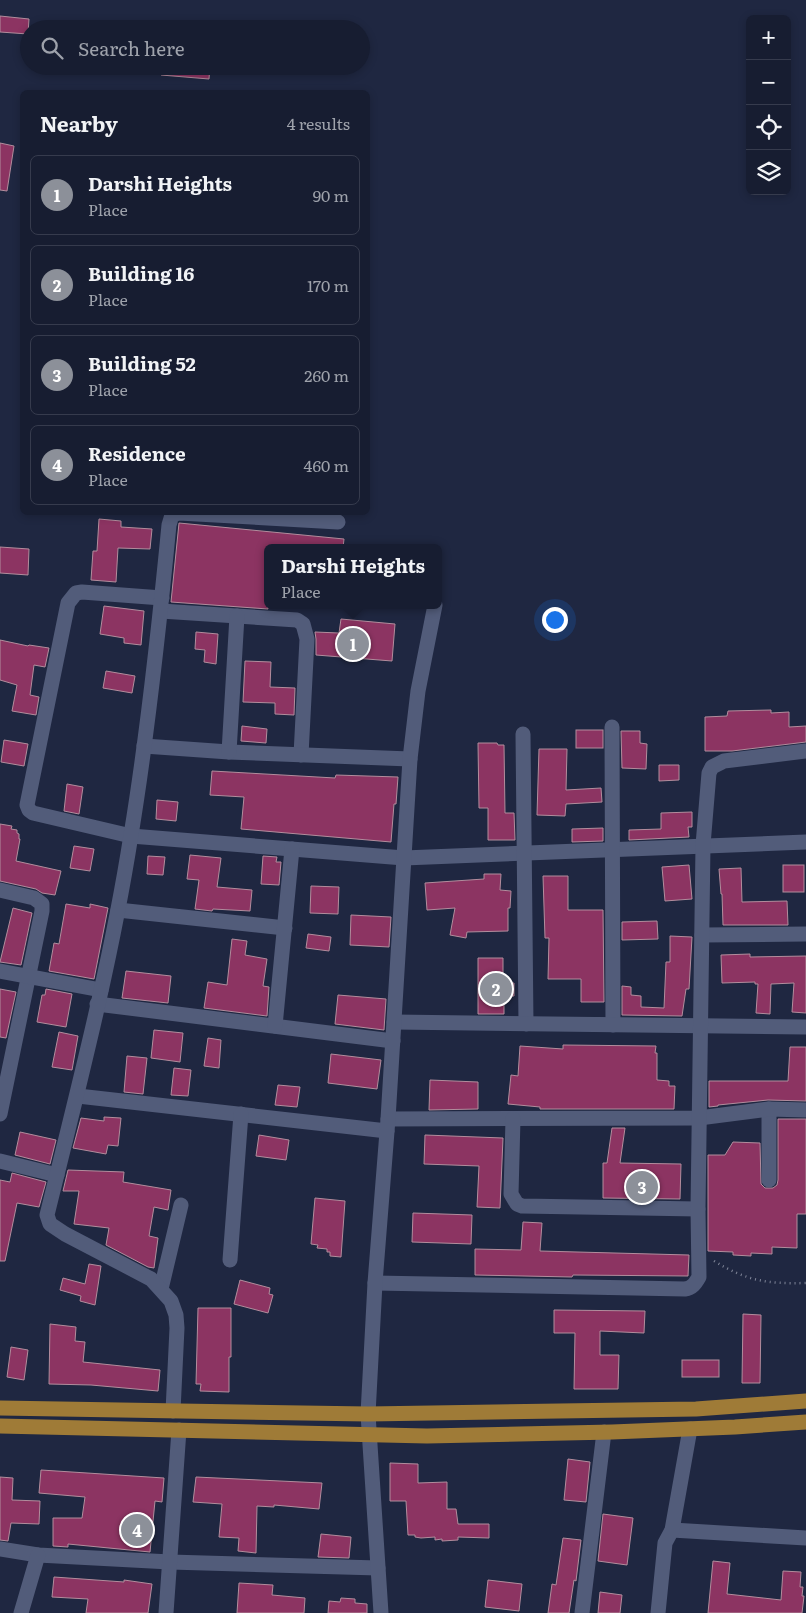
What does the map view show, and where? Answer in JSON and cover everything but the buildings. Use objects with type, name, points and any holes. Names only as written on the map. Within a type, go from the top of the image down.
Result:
[{"type":"main road","points":[[0,1408],[368,1414],[696,1409],[801,1401],[802,1422],[690,1429],[427,1436],[0,1426]]},
{"type":"street","points":[[172,515],[169,524],[144,746],[118,910],[78,1096],[47,1215],[50,1224],[65,1234],[151,1279],[171,1301],[176,1315],[173,1411]]},
{"type":"street","points":[[214,515],[338,522]]},
{"type":"street","points":[[301,755],[307,639],[303,624],[297,620],[236,616],[82,592],[76,593],[68,603],[27,805],[32,813],[131,836],[404,858],[806,842]]},
{"type":"street","points":[[381,1613],[368,1414],[410,759],[418,691],[434,609]]},
{"type":"street","points":[[229,752],[236,616]]},
{"type":"street","points":[[612,727],[613,1025]]},
{"type":"street","points":[[523,734],[526,1024]]},
{"type":"street","points":[[144,746],[229,752],[410,759]]},
{"type":"street","points":[[375,1283],[685,1290],[691,1288],[698,1277],[703,846],[707,782],[712,766],[724,761],[806,750]]},
{"type":"street","points":[[275,1026],[292,849]]},
{"type":"street","points":[[0,890],[34,898],[42,904],[0,1114]]},
{"type":"street","points":[[118,910],[285,928]]},
{"type":"street","points":[[702,935],[806,934]]},
{"type":"street","points":[[0,971],[29,976],[99,997],[275,1026],[393,1041]]},
{"type":"street","points":[[394,1022],[806,1027]]},
{"type":"street","points":[[78,1096],[241,1114],[387,1125],[513,1119],[699,1118],[768,1109],[806,1110]]},
{"type":"street","points":[[768,1109],[769,1180]]},
{"type":"street","points":[[230,1260],[241,1114]]},
{"type":"street","points":[[513,1119],[511,1194],[516,1204],[522,1206],[698,1209]]},
{"type":"street","points":[[0,1161],[57,1175]]},
{"type":"street","points":[[161,1289],[180,1205]]},
{"type":"street","points":[[658,1613],[666,1543],[672,1530],[690,1429]]},
{"type":"street","points":[[166,1613],[179,1430]]},
{"type":"street","points":[[582,1613],[604,1432]]},
{"type":"street","points":[[672,1530],[806,1538]]},
{"type":"street","points":[[0,1549],[38,1555],[170,1562],[378,1568]]},
{"type":"street","points":[[21,1613],[38,1555]]},
{"type":"path","points":[[698,1251],[733,1273],[751,1280],[769,1283],[806,1283]]},
{"type":"place","name":"Darshi Heights","points":[[353,644]]},
{"type":"place","name":"Building 16","points":[[496,989]]},
{"type":"place","name":"Building 52","points":[[642,1187]]},
{"type":"place","name":"Residence","points":[[137,1530]]}]
